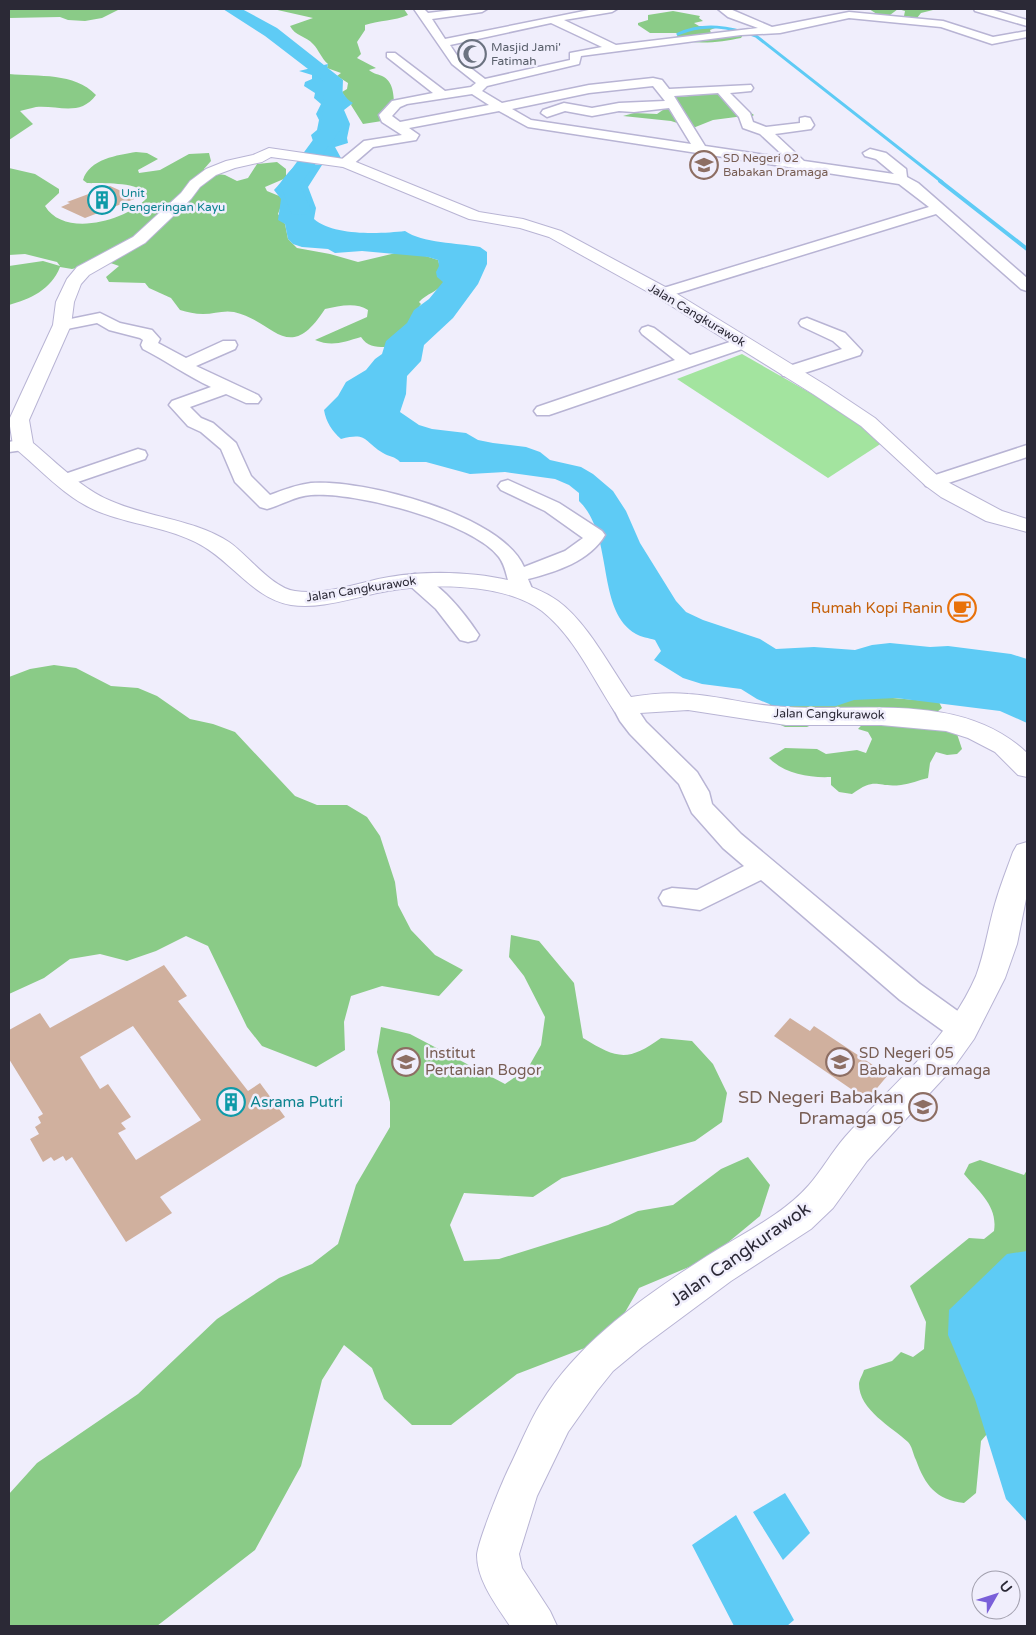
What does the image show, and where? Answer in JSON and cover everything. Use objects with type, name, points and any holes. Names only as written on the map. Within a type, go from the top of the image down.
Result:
[{"type":"street","points":[[482,9],[422,13],[441,43],[459,66],[497,106],[521,119],[546,127],[700,148],[900,179],[914,186],[1027,286]]},
{"type":"street","points":[[441,43],[552,19],[612,9]]},
{"type":"street","points":[[723,9],[732,15],[755,21],[773,30]]},
{"type":"street","points":[[978,9],[1027,23]]},
{"type":"street","points":[[924,21],[928,10]]},
{"type":"street","points":[[527,12],[552,19],[616,49]]},
{"type":"street","points":[[786,15],[813,23]]},
{"type":"street","points":[[341,162],[360,148],[370,144],[411,137],[412,135],[387,119],[385,114],[396,104],[479,87],[575,62],[574,55],[579,53],[773,30],[849,15],[949,25],[992,41],[1027,34]]},
{"type":"street","points":[[728,27],[746,32]]},
{"type":"street","points":[[391,55],[443,95]]},
{"type":"street","points":[[398,126],[589,89],[645,82],[658,83],[700,148]]},
{"type":"street","points":[[521,119],[564,107],[597,112],[619,107],[634,108],[669,99],[721,90],[747,88]]},
{"type":"street","points":[[721,90],[746,116],[744,119],[748,125],[765,131],[799,163]]},
{"type":"street","points":[[765,131],[806,126],[808,125],[805,121]]},
{"type":"street","name":"Jalan Cangkurawok","points":[[1027,526],[977,508],[933,482],[868,422],[663,293],[556,234],[524,224],[475,216],[341,162],[269,152],[257,159],[230,164],[211,172],[195,184],[186,196],[139,240],[83,271],[73,283],[66,302],[62,325],[19,420],[16,446],[102,505],[181,526],[198,534],[221,547],[278,593],[291,598],[316,597],[415,580],[481,584],[519,583],[561,617],[624,706],[651,702],[688,702],[785,716],[858,714],[939,720],[988,737],[1027,768]]},
{"type":"street","points":[[870,153],[881,156],[899,170],[901,172],[900,179]]},
{"type":"street","points":[[663,293],[938,209]]},
{"type":"street","points":[[62,325],[100,318],[115,327],[146,334],[152,339],[149,345],[184,365],[194,374],[252,399]]},
{"type":"street","points":[[789,372],[854,351],[839,337],[807,323]]},
{"type":"street","points":[[648,331],[687,362]]},
{"type":"street","points":[[543,411],[742,343]]},
{"type":"street","points":[[184,365],[229,345]]},
{"type":"street","points":[[225,388],[178,405],[196,424],[201,427],[207,427],[229,446],[242,478],[267,503],[299,491],[312,489],[391,499],[416,505],[445,516],[495,543],[506,552],[513,563],[519,583],[556,564],[590,542],[595,535],[552,507],[508,486]]},
{"type":"street","points":[[933,482],[1027,451]]},
{"type":"street","points":[[66,480],[138,455]]},
{"type":"street","points":[[415,580],[431,592],[468,635]]},
{"type":"street","points":[[624,706],[628,716],[638,728],[688,778],[697,792],[701,807],[762,868],[784,884],[910,992],[962,1030]]},
{"type":"street","name":"Jalan Cangkurawok","points":[[535,1626],[503,1577],[498,1554],[505,1528],[523,1483],[554,1418],[578,1384],[600,1358],[657,1313],[718,1269],[798,1218],[822,1197],[855,1150],[918,1081],[943,1058],[962,1030],[990,978],[1002,944],[1009,905],[1027,852]]},
{"type":"street","points":[[672,898],[700,900],[762,868]]},
{"type":"green space","points":[[9,9],[120,9],[102,18],[85,21],[68,20],[60,17],[9,18]]},
{"type":"green space","points":[[273,9],[404,9],[408,15],[365,25],[365,30],[357,42],[361,54],[357,58],[376,68],[369,70],[384,77],[390,83],[393,91],[394,108],[382,121],[363,124],[351,105],[352,103],[347,100],[342,92],[347,89],[348,83],[337,76],[341,73],[327,68],[328,64],[315,46],[295,32],[290,26],[313,18]]},
{"type":"green space","points":[[869,9],[898,9],[890,15],[880,16]]},
{"type":"green space","points":[[898,9],[946,9],[921,13],[917,18],[904,16],[905,11]]},
{"type":"green space","points":[[673,11],[700,16],[699,18],[703,21],[694,23],[699,26],[720,26],[710,30],[711,33],[743,35],[741,38],[725,41],[691,42],[676,38],[678,34],[676,33],[650,33],[638,25],[638,23],[648,20],[648,15]]},
{"type":"green space","points":[[9,74],[67,79],[77,82],[96,95],[90,102],[76,108],[36,107],[20,111],[33,124],[9,140]]},
{"type":"green space","points":[[723,93],[754,115],[749,118],[736,117],[713,120],[693,128],[671,121],[623,116],[634,113],[657,114],[673,103],[676,97]]},
{"type":"green space","points":[[136,152],[147,153],[158,159],[138,170],[139,173],[160,170],[189,154],[209,153],[211,161],[204,169],[204,172],[225,175],[237,181],[248,178],[257,164],[277,162],[286,169],[286,178],[265,187],[267,191],[284,198],[278,214],[285,224],[288,239],[297,248],[330,254],[358,262],[400,252],[413,252],[438,260],[444,282],[419,302],[421,304],[412,316],[416,321],[390,347],[370,345],[361,337],[333,343],[315,340],[367,317],[368,310],[358,306],[347,305],[325,309],[312,326],[301,335],[291,337],[281,335],[248,317],[234,312],[200,314],[180,310],[171,298],[149,288],[145,283],[109,282],[106,277],[119,266],[105,261],[72,269],[60,267],[45,288],[25,300],[9,305],[9,266],[43,261],[60,266],[57,262],[25,254],[9,255],[9,168],[35,174],[59,189],[59,193],[45,206],[54,216],[80,224],[95,223],[125,213],[147,198],[146,193],[140,189],[126,185],[87,183],[83,180],[86,173],[91,167],[105,159]]},
{"type":"green space","points":[[742,354],[851,416],[885,441],[828,478],[677,379]]},
{"type":"green space","points":[[54,665],[76,668],[111,686],[138,688],[157,696],[190,719],[213,724],[235,732],[295,796],[317,805],[347,805],[367,817],[380,836],[395,882],[398,905],[411,930],[435,955],[463,970],[439,996],[382,986],[351,996],[344,1022],[345,1050],[316,1067],[262,1046],[247,1027],[208,946],[186,936],[156,951],[127,961],[100,954],[70,959],[44,978],[9,994],[9,677],[30,669]]},
{"type":"green space","points":[[835,693],[939,702],[942,708],[937,712],[938,719],[955,728],[962,749],[957,754],[947,755],[936,752],[930,763],[928,778],[893,786],[867,785],[852,794],[839,792],[831,785],[831,777],[814,777],[798,774],[782,768],[769,758],[785,748],[817,749],[826,754],[857,750],[866,753],[872,739],[868,732],[858,729],[872,714],[822,720],[807,727],[785,727],[766,718],[762,710],[776,700]]},
{"type":"green space","points":[[511,935],[539,941],[574,983],[583,1038],[614,1054],[622,1055],[640,1051],[661,1038],[692,1041],[713,1064],[727,1093],[722,1122],[695,1141],[562,1178],[533,1197],[464,1193],[450,1225],[464,1261],[499,1259],[608,1225],[638,1211],[673,1205],[721,1169],[748,1157],[770,1185],[760,1216],[708,1259],[639,1288],[620,1321],[590,1346],[517,1374],[451,1425],[412,1425],[384,1399],[372,1368],[344,1345],[322,1380],[301,1466],[255,1550],[157,1626],[9,1626],[9,1494],[37,1463],[138,1394],[217,1319],[279,1278],[312,1264],[338,1244],[356,1185],[390,1127],[390,1102],[377,1052],[381,1027],[410,1034],[505,1084],[528,1068],[541,1045],[545,1017],[524,976],[509,957]]},
{"type":"green space","points":[[980,1160],[1024,1175],[1027,1170],[1027,1253],[1000,1419],[981,1441],[976,1493],[964,1503],[946,1499],[933,1490],[923,1477],[909,1444],[870,1410],[860,1393],[859,1384],[864,1370],[892,1361],[901,1352],[913,1357],[924,1349],[926,1322],[910,1286],[969,1238],[984,1239],[994,1231],[993,1214],[990,1207],[981,1193],[964,1174],[969,1164]]},
{"type":"water","points":[[328,64],[327,68],[339,78],[343,92],[347,99],[353,103],[344,110],[350,124],[347,138],[348,143],[335,147],[341,158],[336,161],[307,156],[314,144],[311,135],[317,130],[319,120],[316,114],[321,104],[314,98],[315,93],[304,86],[305,82],[312,79],[312,75],[299,71]]},
{"type":"water","points":[[299,163],[322,165],[308,187],[316,208],[314,219],[322,225],[357,232],[383,233],[405,231],[430,240],[480,247],[487,252],[487,264],[478,284],[453,318],[424,345],[421,361],[407,376],[406,394],[400,412],[419,425],[432,429],[466,433],[478,440],[526,447],[540,452],[550,460],[581,467],[593,474],[613,491],[626,511],[640,543],[676,601],[686,612],[703,620],[760,639],[776,649],[814,647],[855,650],[872,645],[890,643],[930,647],[948,646],[1011,654],[1027,659],[1027,723],[1000,711],[896,698],[854,700],[836,706],[774,706],[757,699],[741,689],[702,684],[683,678],[654,660],[661,651],[655,640],[636,634],[623,623],[609,591],[597,533],[590,516],[579,501],[579,493],[569,485],[555,479],[505,472],[470,474],[426,462],[400,462],[383,453],[361,437],[341,439],[330,426],[324,410],[338,396],[346,382],[366,370],[382,354],[386,341],[407,323],[414,310],[429,299],[443,282],[437,277],[438,260],[428,257],[362,251],[335,253],[328,249],[302,247],[293,244],[288,239],[285,224],[278,220],[281,199],[274,190]]},
{"type":"water","points":[[1027,1251],[1027,1522],[1006,1499],[975,1399],[948,1335],[949,1310],[1007,1254]]},
{"type":"water","points":[[785,1493],[810,1533],[783,1560],[753,1512]]},
{"type":"water","points":[[736,1515],[794,1620],[787,1626],[734,1626],[692,1545]]},
{"type":"building","name":"Unit Pengeringan Kayu","points":[[110,186],[137,198],[85,218],[61,207],[70,203],[67,202]]},
{"type":"building","name":"Asrama Putri","points":[[164,965],[187,996],[178,1001],[248,1091],[260,1083],[285,1117],[160,1197],[172,1213],[126,1242],[72,1157],[66,1161],[63,1156],[54,1161],[51,1157],[43,1162],[30,1139],[39,1134],[35,1127],[41,1123],[38,1117],[43,1114],[9,1059],[9,1030],[40,1013],[50,1028]],"holes":[[[133,1026],[201,1120],[136,1160],[118,1133],[126,1129],[121,1123],[131,1117],[108,1084],[100,1089],[80,1057]]]},
{"type":"building","name":"SD Negeri 05 Babakan Dramaga","points":[[790,1018],[810,1031],[814,1026],[888,1075],[867,1100],[774,1036]]},
{"type":"waterway","points":[[231,9],[271,32],[334,80],[331,129],[290,185],[300,209]]},
{"type":"waterway","points":[[678,34],[698,28],[717,27],[756,36],[942,182]]},
{"type":"waterway","points":[[940,181],[1027,249]]},
{"type":"place","name":"Masjid Jami' Fatimah","points":[[472,54]]},
{"type":"place","name":"SD Negeri 02 Babakan Dramaga","points":[[704,165]]},
{"type":"place","name":"Unit Pengeringan Kayu","points":[[102,200]]},
{"type":"place","name":"Rumah Kopi Ranin","points":[[962,608]]},
{"type":"place","name":"Institut Pertanian Bogor","points":[[406,1062]]},
{"type":"place","name":"SD Negeri 05 Babakan Dramaga","points":[[840,1062]]},
{"type":"place","name":"Asrama Putri","points":[[231,1102]]},
{"type":"place","name":"SD Negeri Babakan Dramaga 05","points":[[923,1107]]}]
